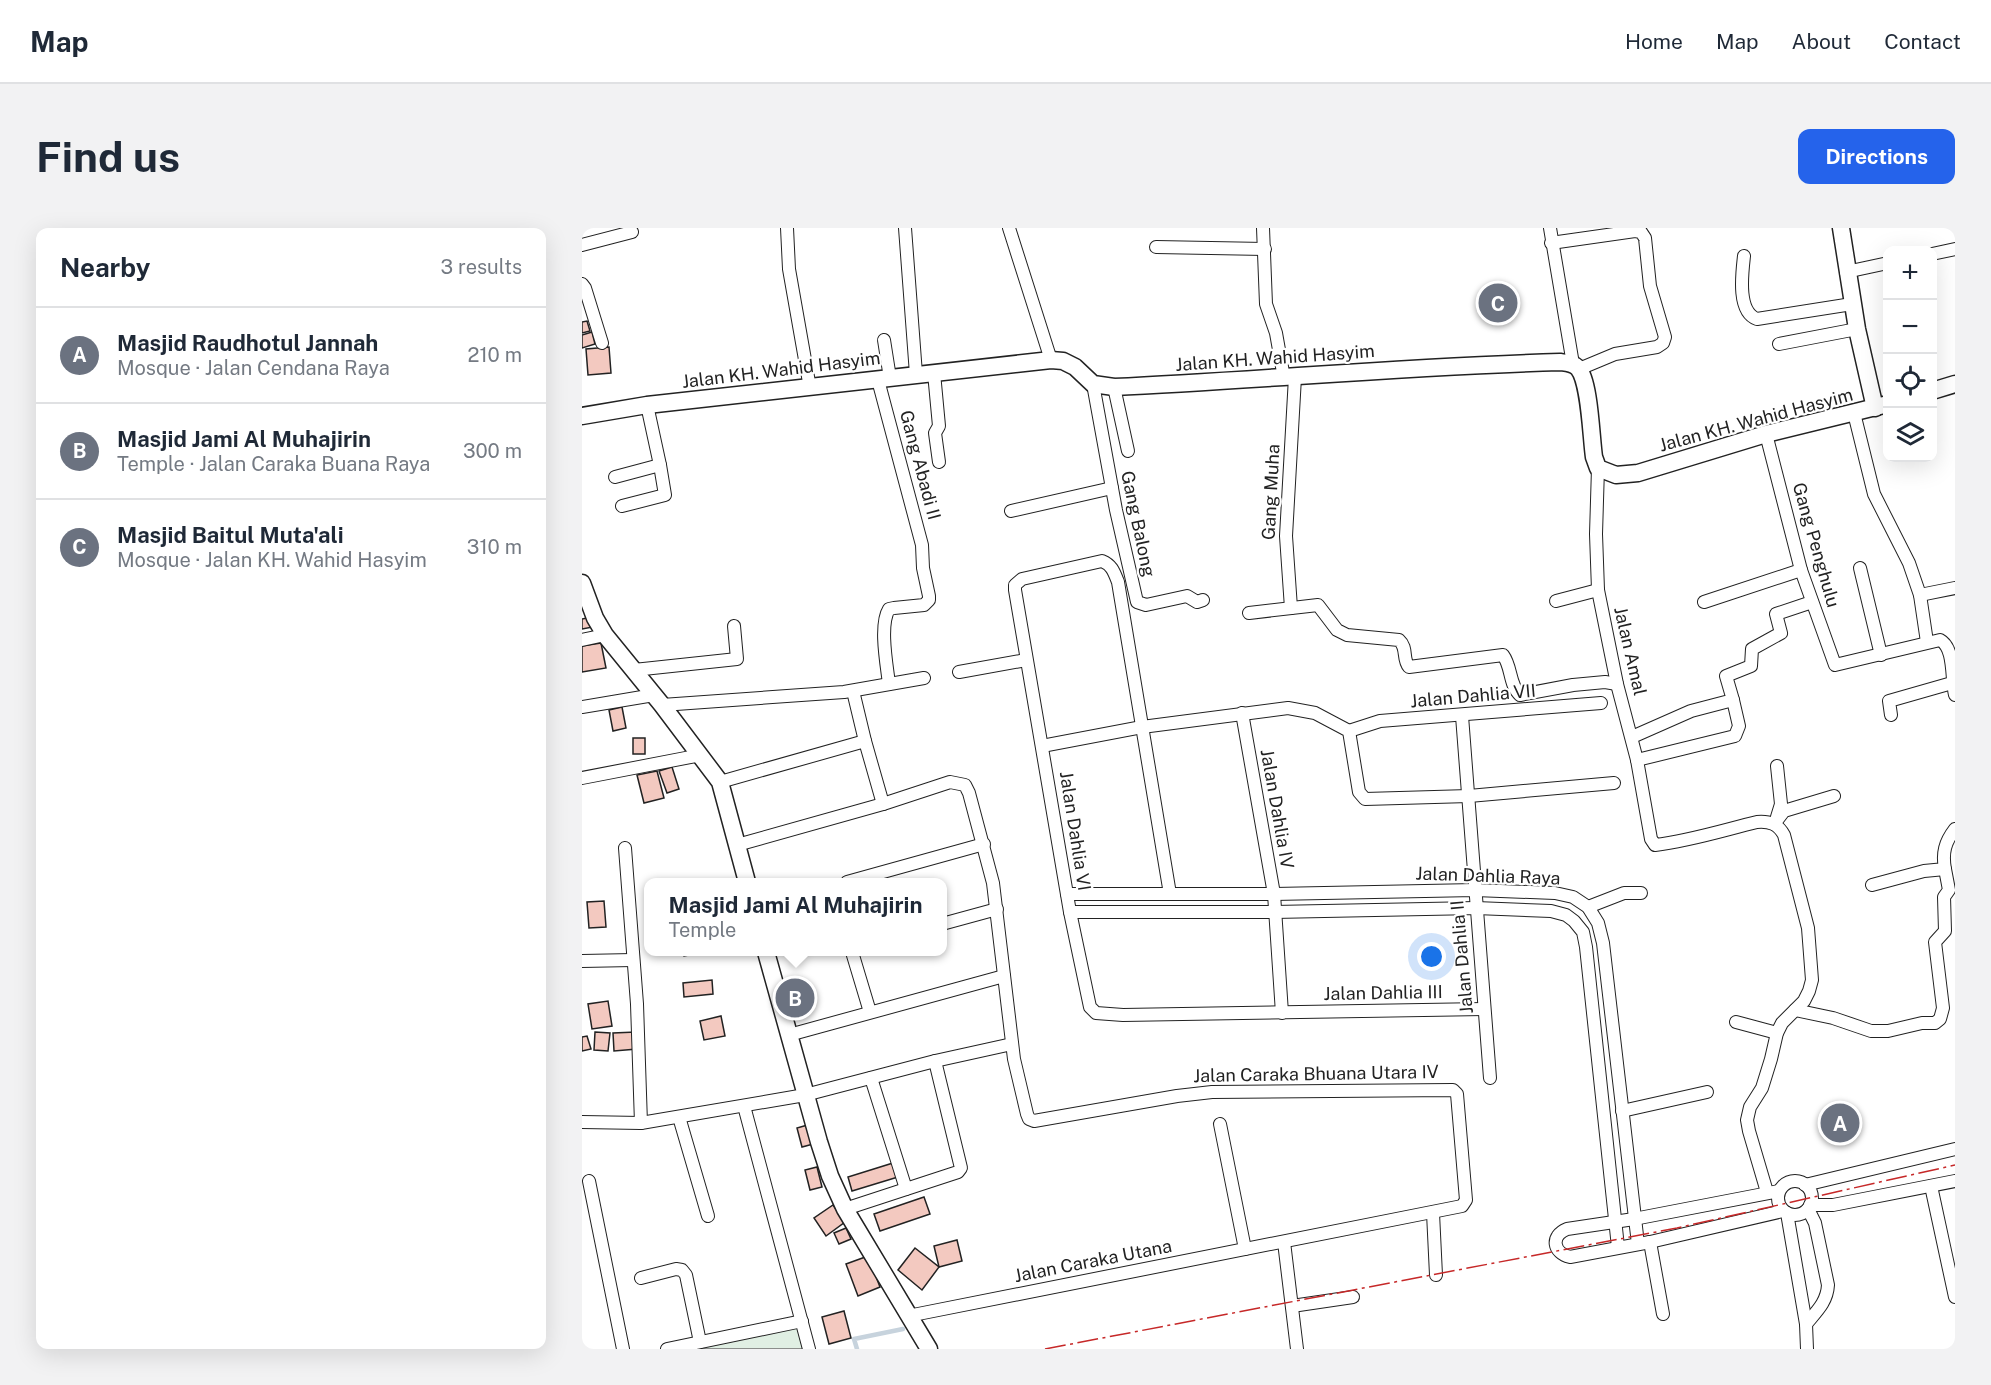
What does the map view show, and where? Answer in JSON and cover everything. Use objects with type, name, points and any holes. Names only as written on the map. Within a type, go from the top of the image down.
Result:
[{"type":"street","points":[[787,228],[789,270],[810,388]]},
{"type":"street","points":[[906,228],[916,374]]},
{"type":"street","points":[[1009,228],[1051,360]]},
{"type":"street","name":"Gang Muha","points":[[1263,228],[1266,304],[1290,378],[1286,536],[1291,608]]},
{"type":"street","points":[[1550,228],[1576,366],[1586,386],[1592,444],[1598,468]]},
{"type":"street","points":[[1841,228],[1846,272],[1857,329],[1881,406]]},
{"type":"street","points":[[582,245],[632,232]]},
{"type":"street","points":[[1551,243],[1641,232],[1647,246],[1647,271],[1654,304],[1664,329],[1663,343],[1657,347],[1614,354],[1576,366]]},
{"type":"street","points":[[1156,248],[1265,249]]},
{"type":"street","points":[[1937,253],[1955,249]]},
{"type":"street","points":[[1744,256],[1741,278],[1745,308],[1750,316],[1757,319],[1852,304]]},
{"type":"street","points":[[1846,272],[1883,264]]},
{"type":"street","points":[[582,284],[602,343]]},
{"type":"street","points":[[1779,344],[1857,329]]},
{"type":"street","name":"Gang Abadi II","points":[[884,340],[884,379],[922,545],[922,560],[929,596],[924,605],[889,609],[886,614],[885,639],[889,684]]},
{"type":"street","name":"Jalan KH. Wahid Hasyim","points":[[582,416],[647,405],[1051,360],[1063,361],[1075,367],[1093,384],[1113,387],[1290,378],[1453,366],[1576,366]]},
{"type":"street","points":[[934,374],[939,426],[935,433],[939,462]]},
{"type":"street","name":"Gang Balong","points":[[1093,384],[1112,488],[1137,602],[1146,605],[1187,596],[1197,602],[1203,600]]},
{"type":"street","points":[[1937,389],[1955,384]]},
{"type":"street","points":[[1113,387],[1128,451]]},
{"type":"street","points":[[622,506],[665,495],[647,405]]},
{"type":"street","name":"Jalan KH. Wahid Hasyim","points":[[1598,468],[1616,475],[1638,473],[1766,434],[1881,406]]},
{"type":"street","points":[[1854,413],[1874,494],[1909,563],[1920,595],[1927,642]]},
{"type":"street","name":"Gang Penghulu","points":[[1766,434],[1801,570],[1835,665],[1881,654]]},
{"type":"street","points":[[615,477],[660,465]]},
{"type":"street","name":"Jalan Amal","points":[[1598,468],[1596,534],[1598,590],[1617,684],[1637,760],[1651,839],[1655,845],[1757,822],[1767,821],[1774,824]]},
{"type":"street","points":[[1011,511],[1112,488]]},
{"type":"street","name":"Jalan Dahlia VI","points":[[1090,1007],[1070,912],[1026,660],[1015,590],[1015,585],[1022,579],[1102,561],[1108,563],[1118,582],[1142,727]]},
{"type":"street","points":[[1860,568],[1881,654],[1940,640],[1948,645],[1954,669],[1953,689],[1889,701],[1891,715]]},
{"type":"street","points":[[1704,602],[1801,570]]},
{"type":"street","points":[[582,583],[604,635],[701,754],[720,782],[746,878]]},
{"type":"street","points":[[1920,595],[1955,588]]},
{"type":"street","points":[[1556,601],[1598,590]]},
{"type":"street","points":[[1637,760],[1731,739],[1738,733],[1739,726],[1726,676],[1751,666],[1752,649],[1781,633],[1776,614],[1812,602]]},
{"type":"street","points":[[1249,613],[1318,604],[1337,630],[1347,636],[1399,640],[1405,648],[1405,661],[1409,667],[1503,655],[1508,662],[1514,687],[1521,695],[1573,685],[1605,682],[1617,684]]},
{"type":"street","points":[[634,670],[737,659],[734,626]]},
{"type":"street","points":[[582,640],[604,635]]},
{"type":"street","points":[[959,672],[1026,660]]},
{"type":"street","points":[[582,707],[658,700],[853,691],[924,678]]},
{"type":"street","points":[[853,691],[883,804]]},
{"type":"street","points":[[1632,737],[1691,711],[1733,700]]},
{"type":"street","name":"Jalan Dahlia VII","points":[[1349,731],[1380,722],[1601,703]]},
{"type":"street","points":[[1042,746],[1142,727],[1288,708],[1306,710],[1327,718],[1349,731],[1359,792],[1365,799],[1469,796],[1614,783]]},
{"type":"street","name":"Jalan Dahlia IV","points":[[1242,713],[1274,894],[1274,912]]},
{"type":"street","name":"Jalan Dahlia II","points":[[1462,716],[1490,1078]]},
{"type":"street","points":[[1142,727],[1170,894]]},
{"type":"street","points":[[720,782],[865,741]]},
{"type":"street","points":[[582,778],[701,754]]},
{"type":"street","points":[[1774,824],[1781,804],[1777,766]]},
{"type":"street","points":[[582,1122],[642,1123],[805,1095],[935,1061],[1012,1044],[993,883],[984,844],[965,785],[950,782],[883,804],[737,845]]},
{"type":"street","points":[[1774,824],[1784,812],[1834,796]]},
{"type":"street","points":[[1774,824],[1784,835],[1808,928],[1812,980],[1804,1001],[1782,1023],[1777,1033],[1762,1088],[1750,1107],[1747,1120],[1773,1192],[1785,1212],[1806,1324],[1807,1349]]},
{"type":"street","points":[[1795,1010],[1833,1018],[1871,1031],[1888,1031],[1922,1023],[1935,1023],[1940,1019],[1942,1008],[1935,942],[1945,931],[1944,897],[1949,890],[1944,849],[1955,829]]},
{"type":"street","points":[[861,878],[984,844]]},
{"type":"street","points":[[625,848],[642,1123]]},
{"type":"street","points":[[1872,885],[1924,871],[1945,869]]},
{"type":"street","name":"Jalan Dahlia Raya","points":[[1067,894],[1274,894],[1475,890],[1555,893],[1573,897],[1587,907]]},
{"type":"street","points":[[1641,893],[1624,893],[1587,907],[1599,923],[1604,943],[1634,1219],[1644,1243],[1663,1314]]},
{"type":"street","name":"Jalan Dahlia Raya","points":[[1070,912],[1274,912],[1476,908],[1551,911],[1566,915],[1583,932],[1586,947],[1618,1247]]},
{"type":"street","points":[[947,923],[997,909]]},
{"type":"street","points":[[1274,912],[1282,1013]]},
{"type":"street","points":[[767,956],[805,1095],[830,1176],[845,1209],[926,1345]]},
{"type":"street","points":[[853,956],[870,1012]]},
{"type":"street","points":[[582,961],[633,960]]},
{"type":"street","points":[[789,1035],[1004,976]]},
{"type":"street","name":"Jalan Dahlia III","points":[[1090,1007],[1096,1013],[1123,1015],[1484,1009]]},
{"type":"street","points":[[1736,1022],[1777,1033]]},
{"type":"street","name":"Jalan Caraka Bhuana Utara IV","points":[[1012,1044],[1027,1114],[1029,1119],[1034,1121],[1212,1092],[1453,1090],[1459,1098],[1466,1200],[1462,1206],[1284,1242]]},
{"type":"street","points":[[845,1209],[958,1172],[962,1168],[935,1061]]},
{"type":"street","points":[[871,1078],[906,1189]]},
{"type":"street","points":[[1622,1111],[1707,1092]]},
{"type":"street","points":[[744,1106],[809,1349]]},
{"type":"street","points":[[679,1117],[708,1216]]},
{"type":"street","points":[[1220,1124],[1245,1249]]},
{"type":"street","points":[[1805,1185],[1955,1149]]},
{"type":"street","points":[[589,1181],[623,1349]]},
{"type":"street","points":[[1806,1324],[1824,1303],[1828,1285],[1815,1223],[1809,1207],[1812,1196],[1805,1185],[1797,1181],[1788,1182],[1773,1192],[1560,1232],[1556,1238],[1556,1248],[1562,1255],[1570,1257],[1785,1212],[1798,1215],[1809,1207],[1833,1205],[1955,1181]]},
{"type":"street","points":[[1931,1186],[1955,1297]]},
{"type":"street","points":[[1433,1213],[1436,1275]]},
{"type":"street","points":[[1284,1242],[1297,1349]]},
{"type":"street","name":"Jalan Caraka Utana","points":[[911,1320],[1284,1242]]},
{"type":"street","points":[[640,1278],[676,1269],[682,1270],[686,1275],[700,1342]]},
{"type":"street","points":[[1292,1306],[1353,1298]]},
{"type":"street","points":[[667,1349],[802,1321]]},
{"type":"green space","points":[[796,1322],[803,1349],[666,1349]]},
{"type":"building","points":[[587,321],[590,331],[582,333],[582,322]]},
{"type":"building","points":[[592,332],[595,344],[582,348],[582,335]]},
{"type":"building","points":[[609,347],[611,373],[588,375],[586,349]]},
{"type":"building","points":[[592,617],[593,627],[582,629],[582,619]]},
{"type":"building","points":[[601,643],[606,668],[582,672],[582,646]]},
{"type":"building","points":[[622,707],[626,728],[613,731],[609,710]]},
{"type":"building","points":[[633,738],[645,738],[645,754],[633,754]]},
{"type":"building","points":[[672,767],[679,789],[667,793],[659,771]]},
{"type":"building","points":[[657,771],[664,798],[644,803],[637,775]]},
{"type":"building","points":[[604,901],[606,927],[589,928],[587,902]]},
{"type":"building","points":[[712,980],[713,994],[684,997],[683,983]]},
{"type":"building","points":[[608,1001],[612,1026],[592,1029],[588,1004]]},
{"type":"building","points":[[721,1016],[725,1036],[704,1040],[700,1021]]},
{"type":"building","points":[[595,1032],[610,1033],[608,1051],[594,1050]]},
{"type":"building","points":[[636,1032],[637,1049],[614,1051],[613,1033]]},
{"type":"building","points":[[587,1036],[591,1049],[582,1051],[582,1037]]},
{"type":"building","points":[[811,1124],[817,1143],[802,1147],[797,1128]]},
{"type":"building","points":[[893,1163],[898,1177],[852,1191],[848,1177]]},
{"type":"building","points":[[817,1167],[822,1187],[810,1190],[805,1170]]},
{"type":"building","points":[[924,1197],[930,1214],[880,1231],[874,1214]]},
{"type":"building","points":[[833,1205],[845,1222],[826,1236],[814,1218]]},
{"type":"building","points":[[846,1228],[851,1239],[839,1244],[834,1233]]},
{"type":"building","points":[[957,1240],[962,1261],[939,1267],[934,1246]]},
{"type":"building","points":[[915,1248],[939,1267],[922,1290],[898,1270]]},
{"type":"building","points":[[868,1256],[880,1287],[858,1296],[846,1264]]},
{"type":"building","points":[[844,1311],[851,1338],[829,1344],[822,1317]]},
{"type":"waterway","points":[[857,1349],[854,1339],[903,1329]]},
{"type":"power","points":[[1045,1349],[1677,1228],[1955,1165]]},
{"type":"place","name":"Masjid Baitul Muta'ali","points":[[1498,303]]},
{"type":"place","name":"Masjid Jami Al Muhajirin","points":[[795,998]]},
{"type":"place","name":"Masjid Raudhotul Jannah","points":[[1840,1123]]}]
